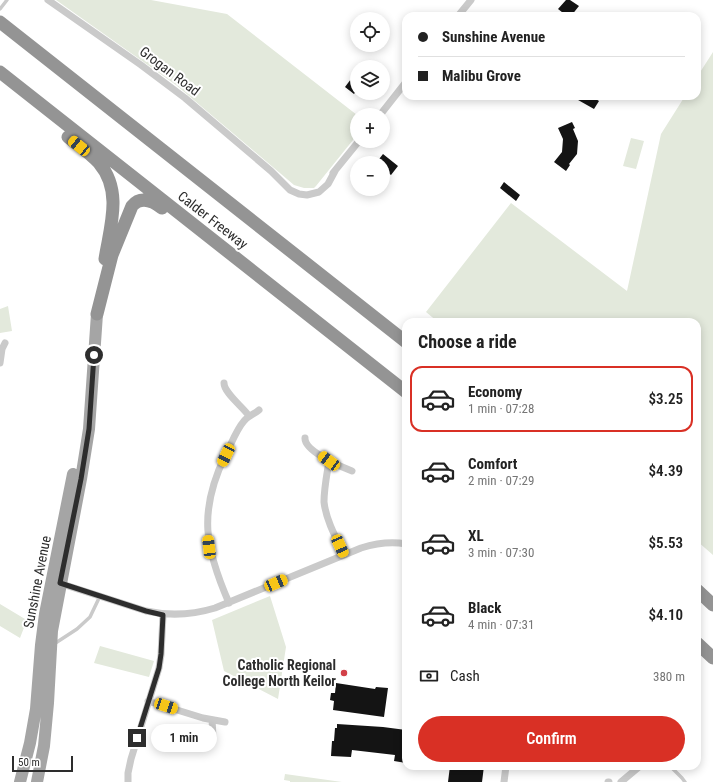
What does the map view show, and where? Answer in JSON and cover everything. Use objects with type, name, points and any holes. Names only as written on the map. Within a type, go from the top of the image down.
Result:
[{"type":"highway","name":"Calder Freeway","points":[[0,22],[402,339]]},
{"type":"highway","name":"Calder Freeway","points":[[0,72],[402,389]]},
{"type":"highway","points":[[0,83],[90,155],[98,162],[107,176],[113,194],[113,207],[102,272],[97,314]]},
{"type":"highway","points":[[97,314],[112,255],[122,230],[134,204],[145,200],[156,203],[298,314],[324,328]]},
{"type":"highway","points":[[701,594],[713,605]]},
{"type":"highway","points":[[701,647],[713,658]]},
{"type":"main road","name":"Sunshine Avenue","points":[[20,782],[30,743],[36,709],[42,630],[56,582],[81,479],[89,429],[97,314]]},
{"type":"main road","name":"Sunshine Avenue","points":[[37,782],[44,746],[48,703],[50,646],[56,582]]},
{"type":"street","name":"Grogan Road","points":[[48,0],[168,85],[212,120],[271,171],[290,190],[299,194],[322,190],[332,179],[335,171],[353,148]]},
{"type":"street","points":[[461,12],[471,0]]},
{"type":"street","points":[[386,108],[402,87]]},
{"type":"street","points":[[0,363],[2,350],[5,343]]},
{"type":"street","points":[[224,383],[225,389],[242,406],[249,416]]},
{"type":"street","points":[[229,603],[216,572],[209,547],[207,527],[208,506],[218,472],[242,424],[249,416],[259,410]]},
{"type":"street","points":[[305,438],[305,442],[308,446],[329,461],[352,472]]},
{"type":"street","points":[[329,461],[325,490],[325,508],[330,524],[344,554]]},
{"type":"street","points":[[56,582],[146,611],[163,615],[180,615],[202,612],[229,603],[361,548],[380,543],[390,542],[402,544]]},
{"type":"street","points":[[128,782],[130,759],[159,668],[163,615]]},
{"type":"street","points":[[148,701],[212,720],[225,722]]},
{"type":"street","points":[[212,720],[213,736]]},
{"type":"street","points":[[504,782],[506,770]]},
{"type":"street","points":[[621,782],[635,770]]},
{"type":"lane","points":[[0,9],[7,0]]},
{"type":"lane","points":[[50,646],[90,618],[100,596]]},
{"type":"lane","points":[[674,770],[685,782]]},
{"type":"shaded area","points":[[56,0],[151,0],[227,14],[350,110],[350,144],[314,188],[304,188],[294,185],[176,85]]},
{"type":"shaded area","points":[[713,52],[713,555],[701,544],[701,318],[433,318],[426,312],[511,203],[627,291],[661,134],[682,100],[701,100],[701,71]]},
{"type":"shaded area","points":[[631,138],[644,141],[636,169],[623,166]]},
{"type":"shaded area","points":[[8,306],[12,331],[0,333],[0,309]]},
{"type":"shaded area","points":[[270,596],[286,647],[278,699],[224,671],[212,620]]},
{"type":"shaded area","points":[[0,604],[25,619],[25,625],[20,638],[0,626]]},
{"type":"shaded area","points":[[100,646],[154,661],[149,677],[94,663]]},
{"type":"shaded area","points":[[285,774],[342,782],[290,782],[284,780]]},
{"type":"building","points":[[566,0],[570,0],[579,6],[574,12],[562,12],[558,9]]},
{"type":"building","points":[[350,80],[350,91],[345,87]]},
{"type":"building","points":[[578,100],[597,100],[599,101],[594,109]]},
{"type":"building","points":[[572,122],[578,141],[577,154],[569,164],[570,165],[566,171],[554,162],[562,152],[563,139],[558,128]]},
{"type":"building","points":[[390,160],[398,166],[391,175],[390,174]]},
{"type":"building","points":[[504,182],[520,195],[516,201],[500,188]]},
{"type":"building","points":[[336,683],[375,689],[376,687],[388,688],[384,717],[333,710],[334,701],[330,700],[331,693],[335,693]]},
{"type":"building","points":[[337,724],[402,729],[402,762],[394,761],[395,755],[352,750],[351,757],[331,756],[332,741],[334,741],[335,728],[337,728]]},
{"type":"building","points":[[450,770],[484,770],[482,782],[448,782]]},
{"type":"place","name":"Catholic Regional College North Keilor","points":[[344,673]]},
{"type":"route","points":[[94,355],[89,429],[81,479],[60,583],[146,611],[163,615],[159,668],[137,738]]}]
